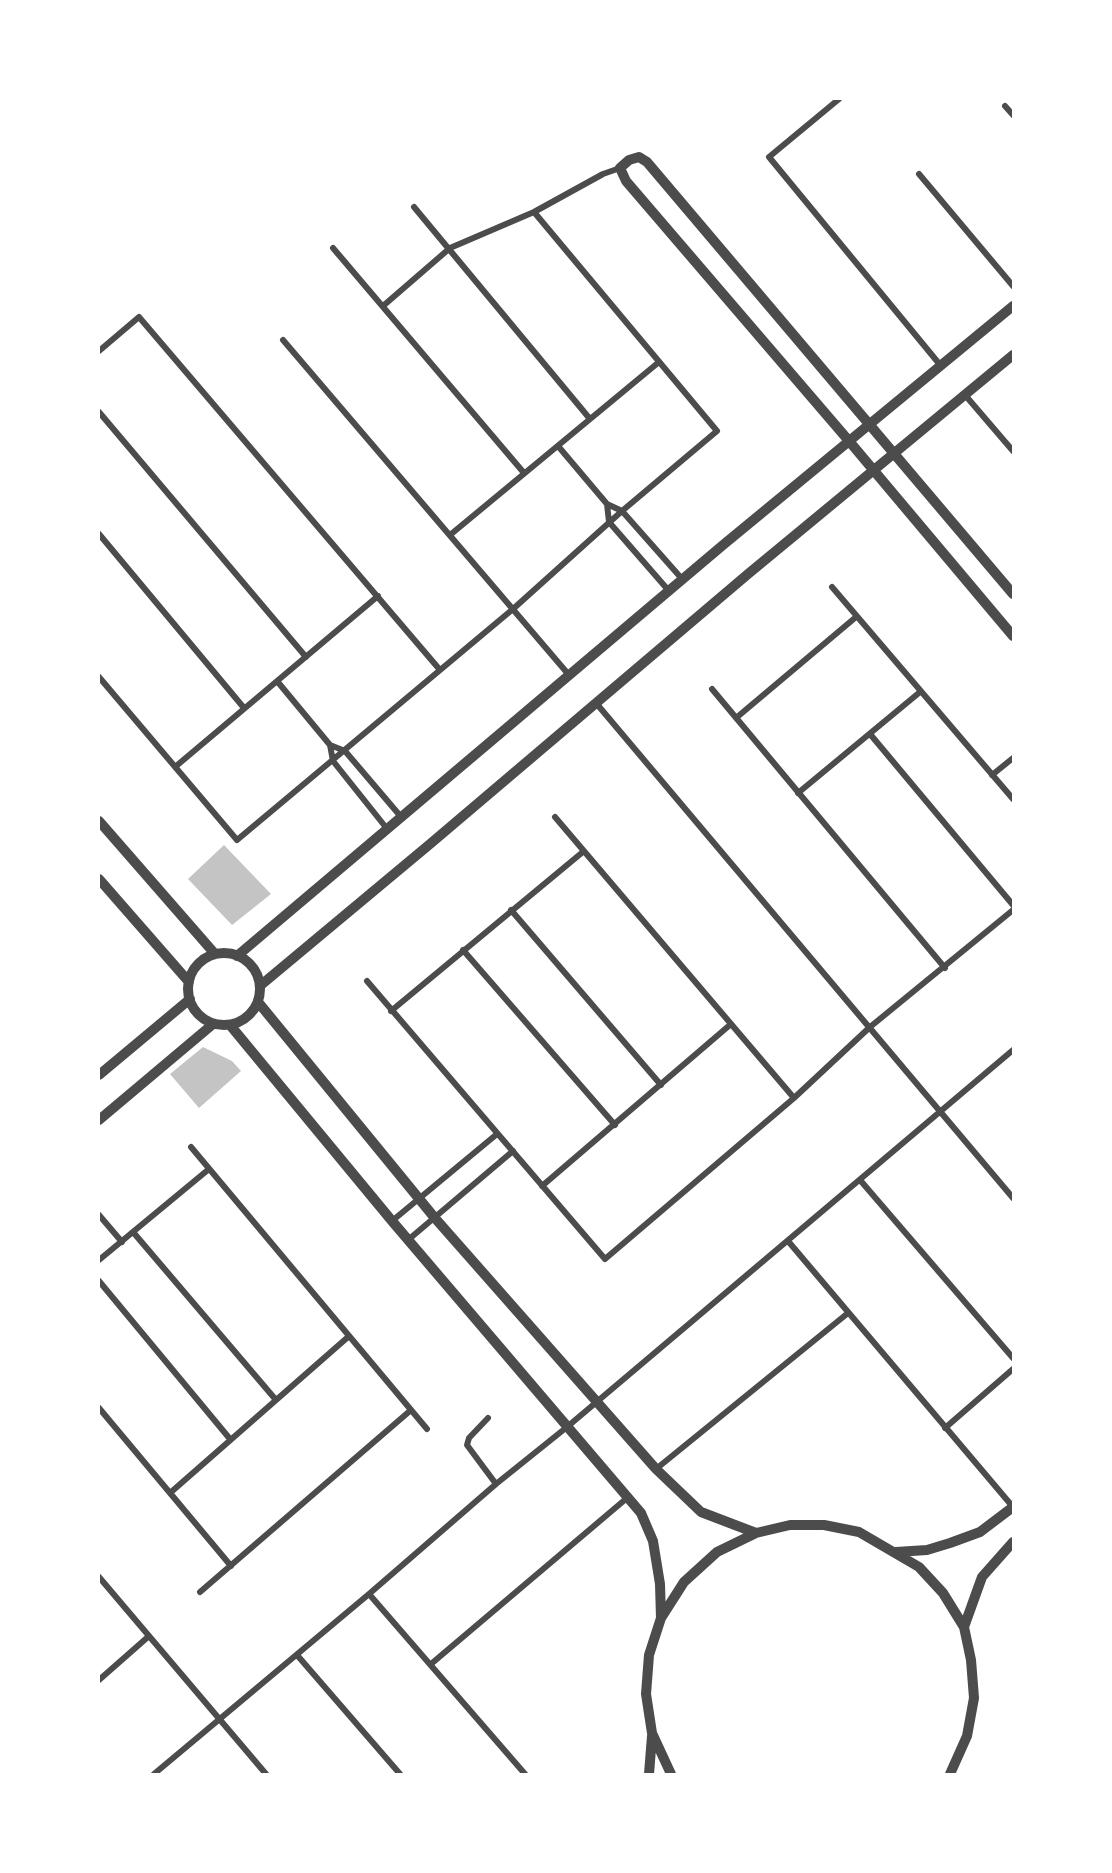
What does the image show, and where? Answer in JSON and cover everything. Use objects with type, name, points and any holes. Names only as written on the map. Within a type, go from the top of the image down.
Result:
[{"type":"street","points":[[839,99],[769,157],[941,366]]},
{"type":"street","points":[[1005,106],[1013,115]]},
{"type":"street","points":[[383,306],[450,248],[534,212],[603,174],[621,168],[629,160],[639,158],[647,162],[1013,594]]},
{"type":"street","points":[[621,168],[626,181],[1013,636]]},
{"type":"street","points":[[919,174],[1013,286]]},
{"type":"street","points":[[414,207],[590,419]]},
{"type":"street","points":[[99,676],[237,840],[513,609],[609,522],[717,431],[534,212]]},
{"type":"street","points":[[333,248],[524,473]]},
{"type":"street","points":[[237,956],[682,580],[1013,306]]},
{"type":"street","points":[[99,351],[139,317],[440,670]]},
{"type":"street","points":[[284,340],[570,676]]},
{"type":"street","points":[[261,985],[1013,355]]},
{"type":"street","points":[[450,535],[659,362]]},
{"type":"street","points":[[965,395],[1013,451]]},
{"type":"street","points":[[99,412],[306,657]]},
{"type":"street","points":[[558,446],[607,504],[622,511],[682,580]]},
{"type":"street","points":[[607,504],[609,522],[669,591]]},
{"type":"street","points":[[99,534],[244,708]]},
{"type":"street","points":[[832,587],[1013,799]]},
{"type":"street","points":[[175,767],[378,596]]},
{"type":"street","points":[[736,718],[856,617]]},
{"type":"street","points":[[277,681],[330,745],[345,751],[403,818]]},
{"type":"street","points":[[712,690],[945,968]]},
{"type":"street","points":[[798,793],[920,692]]},
{"type":"street","points":[[596,703],[1013,1198]]},
{"type":"street","points":[[870,734],[1013,905]]},
{"type":"street","points":[[330,745],[333,761],[388,830]]},
{"type":"street","points":[[992,775],[1013,758]]},
{"type":"street","points":[[1007,792],[1013,787]]},
{"type":"street","points":[[555,817],[794,1098]]},
{"type":"street","points":[[99,821],[215,954]]},
{"type":"street","points":[[391,1011],[584,850]]},
{"type":"street","points":[[99,879],[189,982]]},
{"type":"street","points":[[511,910],[661,1085]]},
{"type":"street","points":[[367,981],[604,1259],[794,1098],[870,1027],[945,968],[1013,910]]},
{"type":"street","points":[[463,950],[615,1125]]},
{"type":"street","points":[[226,953],[237,956],[251,967],[261,985],[258,1002],[252,1012],[242,1021],[230,1025],[213,1024],[203,1018],[195,1010],[190,999],[189,982],[198,964],[215,954],[226,953]]},
{"type":"street","points":[[99,1075],[190,999]]},
{"type":"street","points":[[258,1002],[418,1199],[656,1468],[701,1512],[756,1533]]},
{"type":"street","points":[[99,1120],[213,1024]]},
{"type":"street","points":[[542,1186],[731,1024]]},
{"type":"street","points":[[230,1025],[392,1221],[641,1513],[653,1542],[660,1584],[661,1618]]},
{"type":"street","points":[[154,1774],[1013,1050]]},
{"type":"street","points":[[392,1221],[497,1134]]},
{"type":"street","points":[[190,1147],[427,1430]]},
{"type":"street","points":[[408,1239],[513,1151]]},
{"type":"street","points":[[99,1260],[209,1169]]},
{"type":"street","points":[[860,1180],[1013,1358]]},
{"type":"street","points":[[99,1215],[122,1242]]},
{"type":"street","points":[[133,1232],[276,1400]]},
{"type":"street","points":[[788,1241],[1013,1507],[980,1532],[927,1550],[896,1552]]},
{"type":"street","points":[[99,1248],[105,1255]]},
{"type":"street","points":[[99,1281],[230,1439]]},
{"type":"street","points":[[656,1468],[849,1313]]},
{"type":"street","points":[[170,1493],[348,1337]]},
{"type":"street","points":[[945,1428],[1013,1369]]},
{"type":"street","points":[[99,1408],[231,1566]]},
{"type":"street","points":[[200,1592],[411,1410]]},
{"type":"street","points":[[488,1418],[469,1438],[467,1445],[496,1484]]},
{"type":"street","points":[[431,1664],[627,1498]]},
{"type":"street","points":[[649,1774],[652,1733],[646,1694],[649,1655],[661,1618],[684,1582],[717,1552],[756,1533],[790,1525],[824,1525],[859,1532],[919,1567],[943,1593],[964,1627],[971,1660],[974,1698],[967,1736],[951,1773]]},
{"type":"street","points":[[964,1627],[982,1577],[1013,1542]]},
{"type":"street","points":[[99,1577],[266,1774]]},
{"type":"street","points":[[369,1594],[523,1773]]},
{"type":"street","points":[[99,1680],[149,1636]]},
{"type":"street","points":[[297,1654],[400,1774]]},
{"type":"street","points":[[652,1733],[670,1774]]},
{"type":"building","points":[[224,845],[271,894],[232,925],[188,879]]},
{"type":"building","points":[[203,1047],[232,1061],[241,1071],[199,1108],[170,1074]]}]
